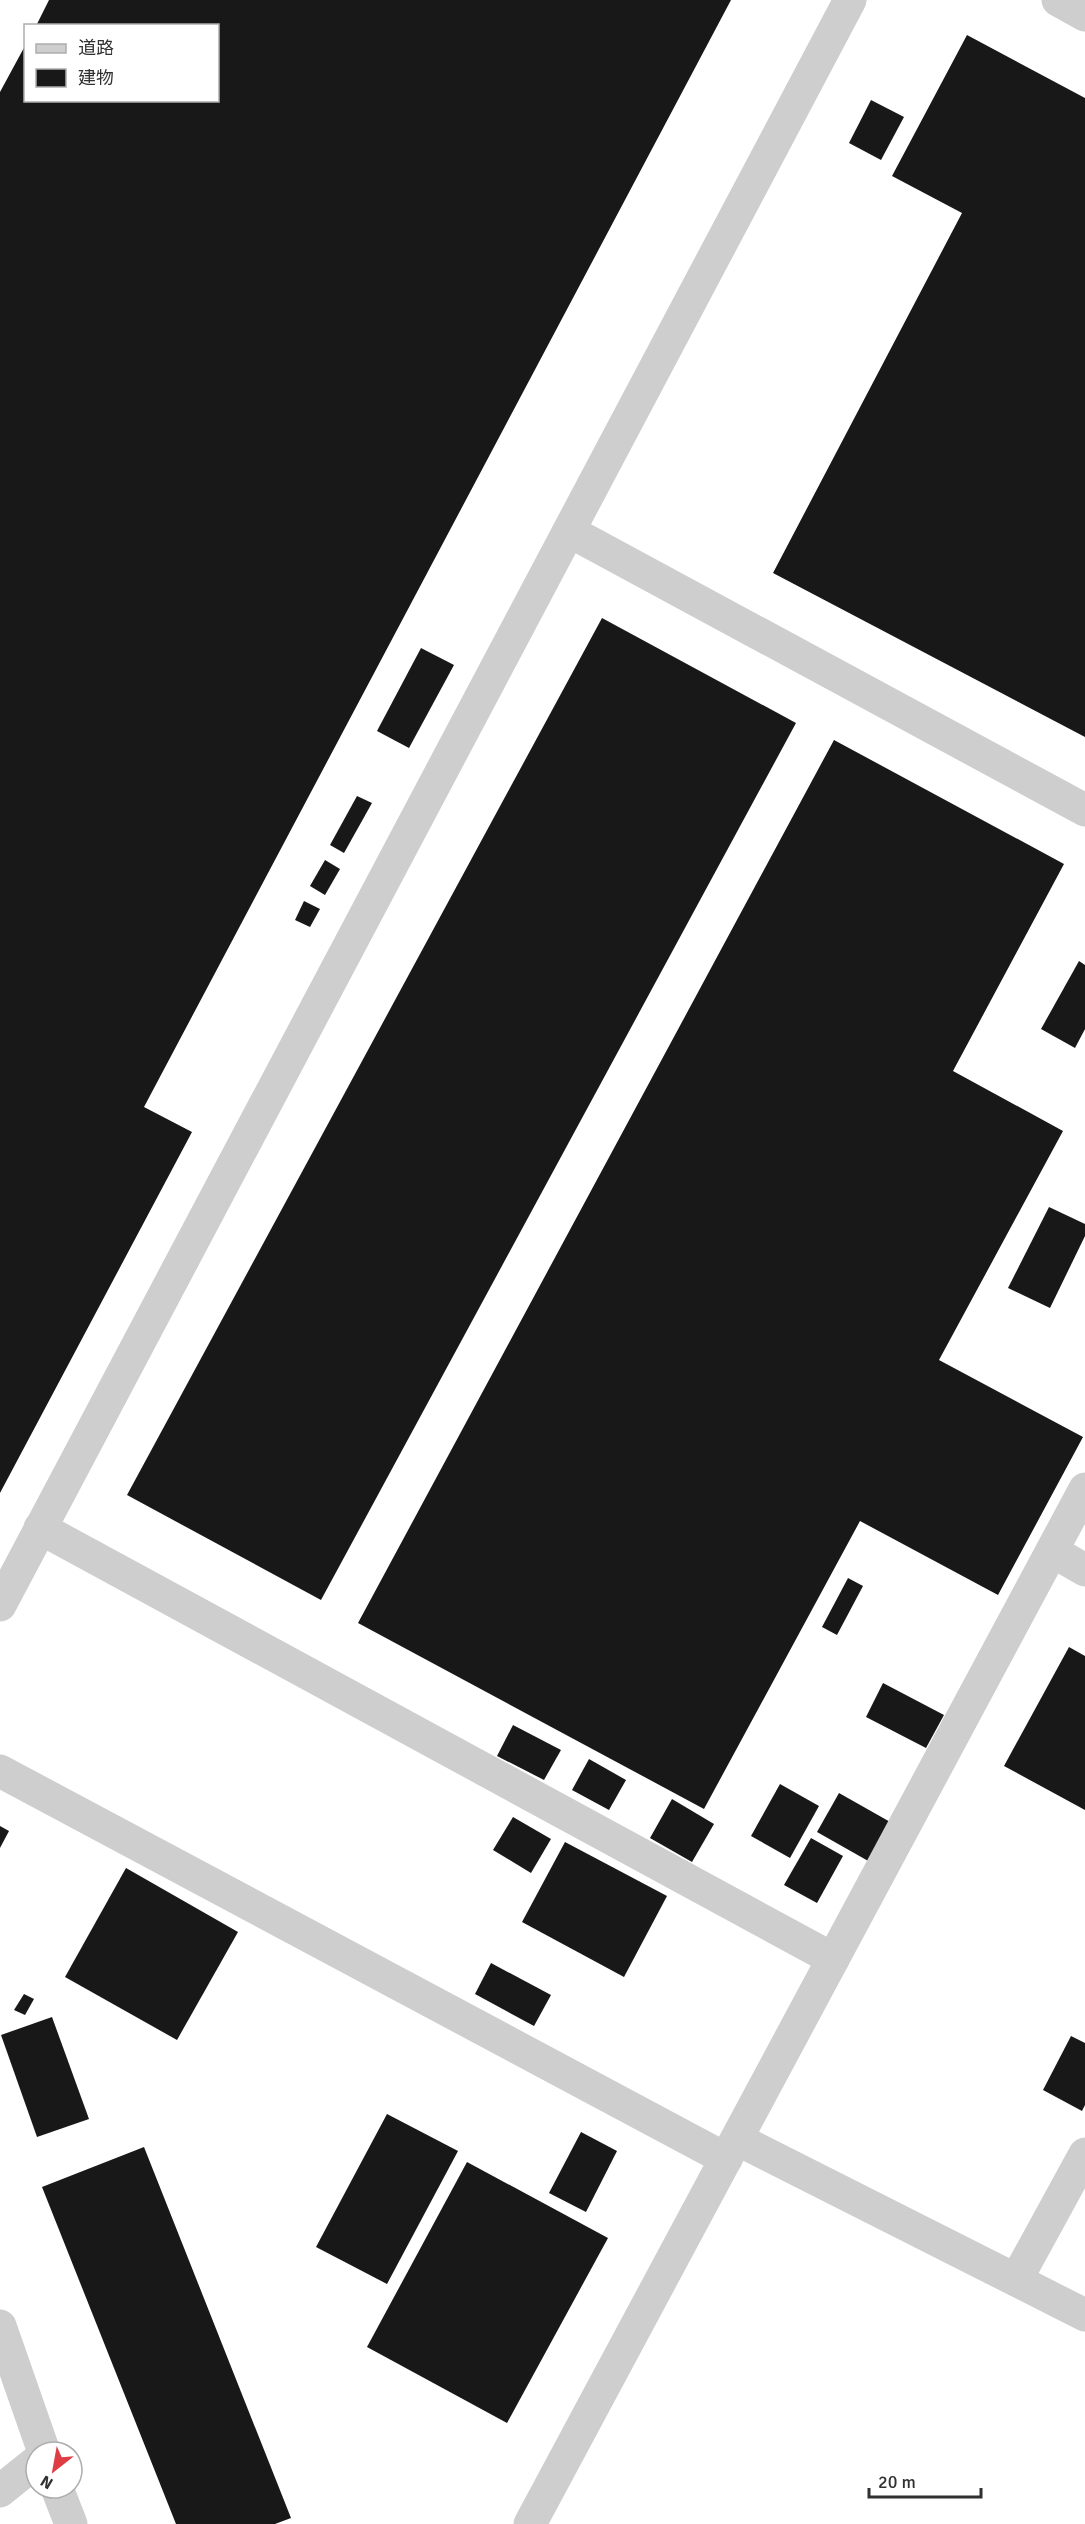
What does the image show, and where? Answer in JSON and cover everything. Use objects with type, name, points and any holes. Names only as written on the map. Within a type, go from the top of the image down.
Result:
[{"type":"street","points":[[0,1605],[850,0]]},
{"type":"street","points":[[1058,0],[1085,15]]},
{"type":"street","points":[[569,531],[1085,810]]},
{"type":"street","points":[[530,2524],[1085,1489]]},
{"type":"street","points":[[40,1528],[833,1959]]},
{"type":"street","points":[[1052,1551],[1085,1570]]},
{"type":"street","points":[[0,1771],[731,2149],[1016,2280],[1085,2315]]},
{"type":"street","points":[[1016,2280],[1085,2154]]},
{"type":"street","points":[[0,2326],[40,2440]]},
{"type":"street","points":[[0,2491],[24,2472]]},
{"type":"street","points":[[62,2500],[71,2524]]},
{"type":"building","points":[[49,0],[731,0],[144,1107],[192,1132],[0,1493],[0,92],[24,48],[24,102],[219,102],[219,24],[37,24]]},
{"type":"building","points":[[967,35],[1085,98],[1085,737],[773,573],[962,213],[892,176]]},
{"type":"building","points":[[871,100],[904,117],[881,160],[849,143]]},
{"type":"building","points":[[602,618],[796,723],[321,1600],[127,1495]]},
{"type":"building","points":[[421,648],[454,665],[409,748],[377,731]]},
{"type":"building","points":[[834,740],[1064,864],[953,1071],[1063,1131],[939,1360],[1083,1437],[998,1595],[860,1521],[704,1809],[358,1623]]},
{"type":"building","points":[[357,796],[372,803],[344,853],[330,845]]},
{"type":"building","points":[[325,860],[340,869],[325,895],[310,886]]},
{"type":"building","points":[[304,901],[320,909],[310,927],[295,920]]},
{"type":"building","points":[[1079,961],[1085,965],[1085,1029],[1075,1048],[1041,1029]]},
{"type":"building","points":[[1049,1207],[1085,1224],[1085,1236],[1050,1308],[1008,1288]]},
{"type":"building","points":[[848,1578],[863,1586],[837,1635],[822,1627]]},
{"type":"building","points":[[1069,1647],[1085,1656],[1085,1810],[1004,1766]]},
{"type":"building","points":[[883,1683],[944,1715],[926,1748],[866,1717]]},
{"type":"building","points":[[513,1725],[561,1750],[544,1780],[497,1756]]},
{"type":"building","points":[[589,1759],[626,1780],[609,1810],[572,1790]]},
{"type":"building","points":[[780,1784],[819,1806],[790,1858],[751,1836]]},
{"type":"building","points":[[839,1793],[892,1823],[870,1862],[817,1832]]},
{"type":"building","points":[[672,1799],[714,1824],[692,1862],[650,1838]]},
{"type":"building","points":[[513,1817],[551,1839],[531,1873],[493,1850]]},
{"type":"building","points":[[0,1826],[9,1831],[0,1848]]},
{"type":"building","points":[[811,1838],[843,1856],[817,1903],[784,1885]]},
{"type":"building","points":[[565,1842],[667,1896],[624,1977],[522,1922]]},
{"type":"building","points":[[126,1868],[238,1932],[177,2040],[65,1977]]},
{"type":"building","points":[[491,1963],[551,1995],[534,2026],[475,1994]]},
{"type":"building","points":[[24,1994],[34,1999],[25,2015],[14,2010]]},
{"type":"building","points":[[52,2017],[89,2119],[37,2137],[1,2035]]},
{"type":"building","points":[[1071,2036],[1085,2043],[1085,2105],[1082,2111],[1043,2090]]},
{"type":"building","points":[[387,2114],[458,2151],[387,2284],[316,2247]]},
{"type":"building","points":[[581,2132],[617,2151],[586,2212],[549,2193]]},
{"type":"building","points":[[144,2147],[291,2518],[275,2524],[176,2524],[42,2187]]},
{"type":"building","points":[[467,2162],[608,2238],[507,2423],[367,2347]]}]
